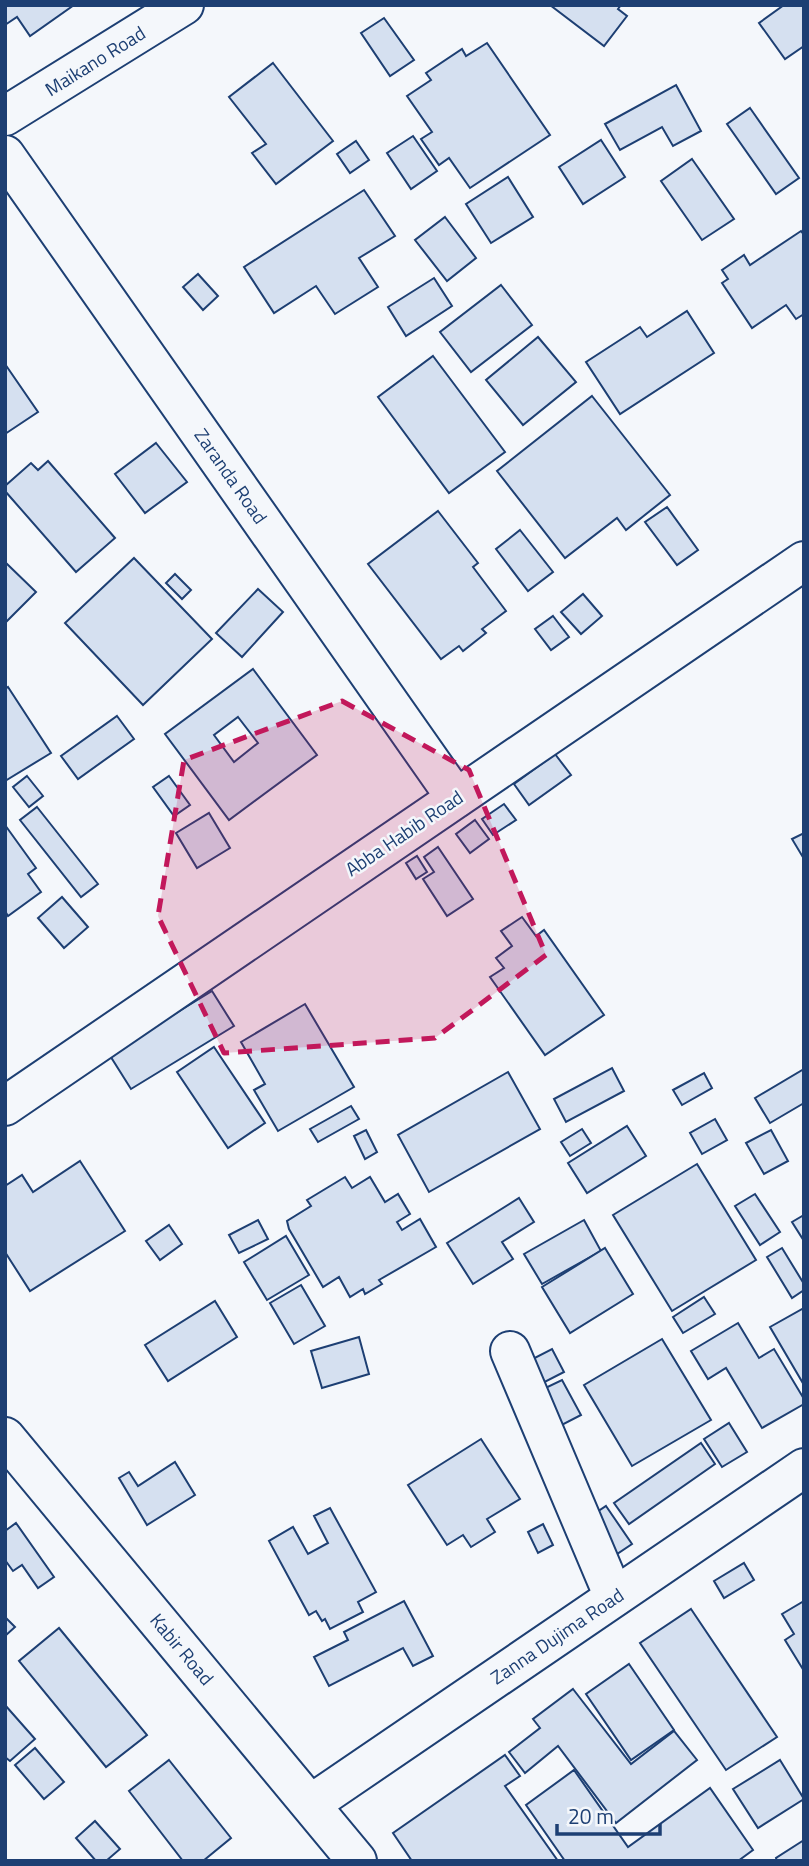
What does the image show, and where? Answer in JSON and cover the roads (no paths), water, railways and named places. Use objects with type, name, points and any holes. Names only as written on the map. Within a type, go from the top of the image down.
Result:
[{"type":"street","name":"Maikano Road","points":[[5,116],[184,5]]},
{"type":"street","name":"Zaranda Road","points":[[5,155],[456,798]]},
{"type":"street","name":"Abba Habib Road","points":[[5,1106],[804,561]]},
{"type":"street","points":[[510,1351],[614,1597]]},
{"type":"street","name":"Kabir Road","points":[[5,1437],[357,1861]]},
{"type":"street","name":"Zanna Dujima Road","points":[[311,1804],[804,1468]]}]
